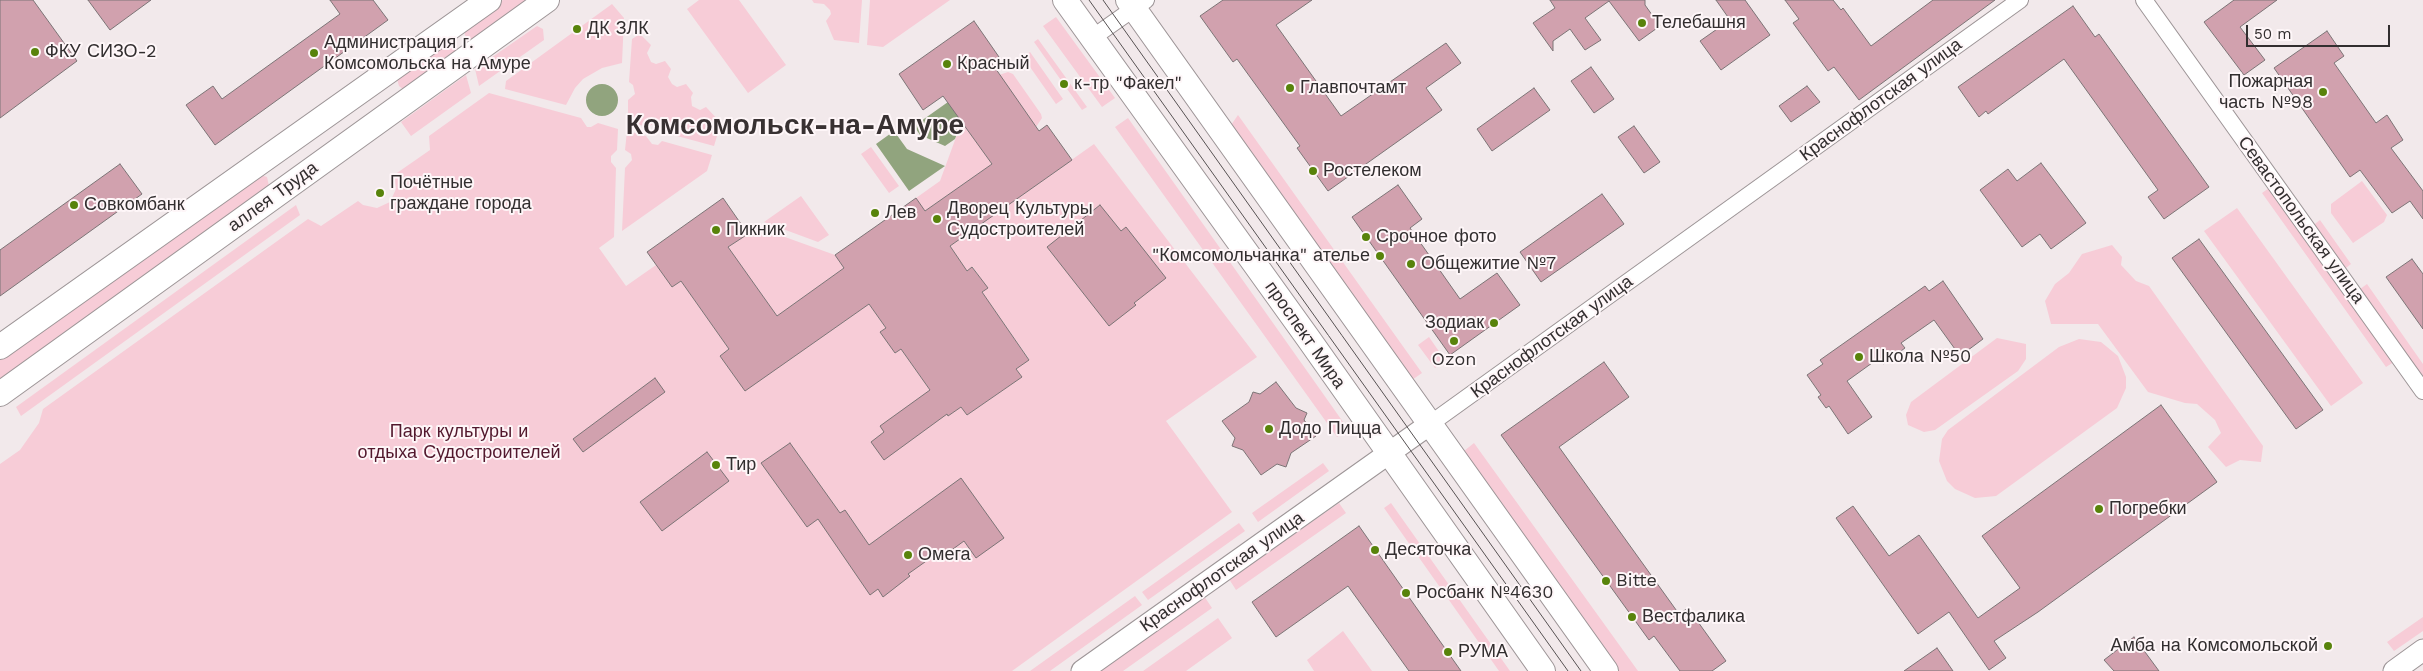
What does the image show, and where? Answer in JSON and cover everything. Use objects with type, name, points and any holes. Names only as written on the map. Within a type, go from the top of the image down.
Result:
[{"type":"main road","name":"аллея Труда","points":[[0,347],[490,0]]},
{"type":"main road","name":"аллея Труда","points":[[0,394],[547,0]]},
{"type":"main road","name":"проспект Мира","points":[[1065,0],[1308,338],[1543,671]]},
{"type":"main road","points":[[1136,3],[1430,424],[1606,671]]},
{"type":"main road","points":[[324,118],[345,146]]},
{"type":"street","name":"Краснофлотская улица","points":[[1082,671],[1389,454],[2020,0]]},
{"type":"street","name":"Севастопольская улица","points":[[2144,0],[2423,391]]},
{"type":"street","points":[[1092,38],[1136,3]]},
{"type":"street","points":[[2394,671],[2423,650]]},
{"type":"green space","points":[[503,0],[533,0],[469,46],[463,29]]},
{"type":"green space","points":[[699,0],[739,0],[786,65],[748,93],[687,9]]},
{"type":"green space","points":[[812,0],[862,0],[859,43],[834,40],[826,21],[831,14],[830,10],[824,4],[814,3]]},
{"type":"green space","points":[[870,0],[950,0],[883,47],[867,45]]},
{"type":"green space","points":[[612,4],[624,18],[622,63],[602,68],[583,79],[575,88],[566,105],[505,89],[506,81]]},
{"type":"green space","points":[[1056,17],[1115,98],[1102,107],[1043,26]]},
{"type":"green space","points":[[537,26],[543,29],[544,40],[479,86],[475,69]]},
{"type":"green space","points":[[640,34],[651,45],[647,53],[651,62],[656,64],[665,61],[671,69],[668,77],[672,84],[677,87],[686,84],[693,93],[691,97],[692,106],[700,110],[706,107],[721,123],[714,146],[666,133],[661,124],[655,123],[648,127],[628,122],[628,100],[635,94],[633,85],[629,82],[632,39]]},
{"type":"green space","points":[[453,36],[458,53],[404,90],[399,86],[397,79]]},
{"type":"green space","points":[[1038,39],[1087,107],[1082,110],[1034,42]]},
{"type":"green space","points":[[1030,52],[1063,99],[1056,104],[1023,57]]},
{"type":"green space","points":[[1008,72],[1013,74],[1041,114],[1042,118],[1036,127],[999,75]]},
{"type":"green space","points":[[466,75],[471,93],[411,136],[401,122]]},
{"type":"green space","name":"Парк культуры и отдыха Судостроителей","points":[[489,93],[581,118],[587,127],[598,123],[618,129],[617,150],[611,156],[611,162],[616,168],[614,237],[599,248],[626,286],[656,265],[672,287],[681,281],[729,349],[720,356],[745,390],[869,304],[886,328],[881,332],[895,353],[901,349],[948,416],[961,407],[967,415],[1022,377],[1016,369],[1029,359],[982,292],[987,288],[973,267],[967,271],[950,246],[1094,144],[1257,357],[1166,421],[1232,512],[1012,671],[0,671],[0,464],[20,450],[39,423],[43,409],[308,219],[321,226],[358,201],[363,205],[377,208],[390,202],[396,189],[394,175],[430,150],[429,136]]},
{"type":"green space","points":[[1238,115],[1422,373],[1409,382],[1229,128]]},
{"type":"green space","points":[[1128,118],[1348,429],[1337,437],[1115,127]]},
{"type":"green space","points":[[962,121],[992,164],[925,211],[916,198],[940,181]]},
{"type":"green space","points":[[627,131],[646,136],[652,144],[658,145],[662,141],[712,155],[707,171],[622,231],[625,168],[632,160],[631,154],[625,150]]},
{"type":"green space","points":[[871,147],[899,186],[889,193],[861,154]]},
{"type":"green space","points":[[258,174],[267,177],[269,186],[0,381],[0,360]]},
{"type":"green space","points":[[2362,181],[2387,215],[2384,222],[2353,243],[2331,213],[2331,204]]},
{"type":"green space","points":[[2269,188],[2394,362],[2386,367],[2262,193]]},
{"type":"green space","points":[[801,196],[829,235],[818,242],[764,222]]},
{"type":"green space","points":[[296,205],[300,215],[21,416],[16,407]]},
{"type":"green space","points":[[2237,208],[2363,383],[2331,406],[2204,231]]},
{"type":"green space","points":[[2320,220],[2351,264],[2342,271],[2311,227]]},
{"type":"green space","points":[[757,227],[835,255],[844,268],[777,316],[728,247]]},
{"type":"green space","points":[[2112,245],[2122,257],[2121,265],[2136,281],[2149,286],[2263,446],[2261,462],[2240,460],[2226,467],[2208,447],[2221,433],[2215,420],[2197,404],[2185,403],[2148,392],[2098,324],[2051,324],[2045,301],[2055,284],[2069,273],[2082,254]]},
{"type":"green space","points":[[2367,284],[2423,364],[2423,384],[2356,292]]},
{"type":"green space","points":[[1429,337],[1445,360],[1435,368],[1418,345]]},
{"type":"green space","points":[[1997,338],[2026,344],[2026,359],[2018,371],[1935,430],[1924,432],[1908,425],[1906,415],[1911,402]]},
{"type":"green space","points":[[2079,339],[2101,342],[2118,356],[2126,377],[2126,388],[2117,408],[1996,496],[1975,498],[1955,489],[1947,481],[1939,461],[1942,439],[1948,430],[2059,347]]},
{"type":"green space","points":[[1474,443],[1638,671],[1614,671],[1459,455]]},
{"type":"green space","points":[[1323,463],[1329,471],[1258,522],[1252,513]]},
{"type":"green space","points":[[1339,503],[1346,513],[1236,590],[1229,579]]},
{"type":"green space","points":[[1391,503],[1510,671],[1499,671],[1384,508]]},
{"type":"green space","points":[[1239,523],[1245,531],[1148,600],[1142,592]]},
{"type":"green space","points":[[1135,596],[1142,605],[1050,671],[1030,671]]},
{"type":"green space","points":[[1204,596],[1212,608],[1123,671],[1099,671]]},
{"type":"green space","points":[[2423,617],[2423,631],[2394,651],[2387,642]]},
{"type":"green space","points":[[1218,618],[1232,638],[1186,671],[1143,671]]},
{"type":"green space","points":[[1343,631],[1372,671],[1314,671],[1307,660]]},
{"type":"shaded area","points":[[602,84],[614,88],[618,100],[614,112],[602,116],[590,112],[586,100],[590,88]]},
{"type":"shaded area","points":[[948,102],[962,121],[955,139],[945,146],[920,135],[914,126]]},
{"type":"shaded area","points":[[894,131],[907,149],[945,166],[909,191],[876,144]]},
{"type":"building","name":"ФКУ СИЗО-2","points":[[0,0],[33,0],[77,61],[0,118]]},
{"type":"building","points":[[88,0],[151,0],[110,30]]},
{"type":"building","name":"Администрация г. Комсомольска на Амуре","points":[[330,0],[373,0],[388,20],[215,145],[186,105],[213,86],[222,99],[340,14]]},
{"type":"building","name":"Главпочтамт","points":[[1223,0],[1312,0],[1276,25],[1341,116],[1446,43],[1461,63],[1426,88],[1442,110],[1328,191],[1297,148],[1300,146],[1237,59],[1233,62],[1200,16]]},
{"type":"building","points":[[1550,0],[1645,0],[1645,5],[1660,26],[1639,41],[1609,1],[1585,18],[1601,40],[1585,50],[1570,29],[1553,41],[1553,51],[1533,23],[1555,8]]},
{"type":"building","points":[[1716,0],[1745,0],[1770,35],[1721,70],[1700,41],[1730,20]]},
{"type":"building","points":[[1785,0],[1833,0],[1841,10],[1843,8],[1871,46],[1933,0],[1995,0],[1859,100],[1834,67],[1828,71],[1793,23],[1799,19]]},
{"type":"building","points":[[2234,0],[2277,0],[2240,27],[2265,60],[2244,75],[2204,22]]},
{"type":"building","points":[[2073,6],[2095,37],[2099,34],[2209,187],[2164,219],[2148,197],[2158,190],[2064,59],[1988,114],[1986,111],[1979,117],[1958,87]]},
{"type":"building","name":"Дворец Культуры Судостроителей","points":[[974,21],[999,57],[991,62],[1039,131],[1047,125],[1072,160],[950,246],[967,271],[972,267],[988,288],[982,292],[1029,360],[1016,369],[1022,377],[967,415],[961,407],[948,416],[947,414],[884,460],[871,442],[884,432],[880,426],[930,390],[901,349],[895,353],[880,332],[886,328],[869,304],[745,391],[720,356],[729,349],[681,281],[672,287],[647,252],[723,198],[748,234],[728,247],[777,316],[844,268],[835,255],[916,198],[925,211],[992,164],[943,96],[923,110],[899,74]]},
{"type":"building","name":"Пожарная часть №98","points":[[2327,31],[2344,56],[2334,63],[2376,123],[2387,115],[2403,140],[2391,148],[2423,191],[2423,219],[2410,201],[2392,213],[2360,170],[2350,177],[2274,68]]},
{"type":"building","points":[[1591,67],[1614,99],[1594,113],[1571,81]]},
{"type":"building","points":[[1807,86],[1820,102],[1791,122],[1779,106]]},
{"type":"building","points":[[1534,88],[1550,110],[1492,151],[1477,129]]},
{"type":"building","points":[[1634,126],[1660,162],[1644,173],[1618,137]]},
{"type":"building","points":[[2041,163],[2086,223],[2051,249],[2040,234],[2022,247],[1980,190],[2008,169],[2017,181]]},
{"type":"building","points":[[120,164],[142,194],[0,296],[0,250]]},
{"type":"building","name":"Общежитие №7","points":[[1398,185],[1422,219],[1410,228],[1460,299],[1497,273],[1520,305],[1450,355],[1352,217]]},
{"type":"building","points":[[1602,194],[1624,224],[1541,282],[1520,252]]},
{"type":"building","points":[[1100,205],[1121,231],[1126,227],[1166,278],[1109,326],[1047,247]]},
{"type":"building","points":[[2199,239],[2323,410],[2296,429],[2172,258]]},
{"type":"building","points":[[2412,259],[2423,274],[2423,329],[2386,277]]},
{"type":"building","name":"Школа №50","points":[[1943,281],[1983,339],[1960,356],[1934,320],[1901,343],[1905,348],[1883,364],[1879,358],[1847,381],[1872,417],[1848,434],[1829,406],[1826,408],[1818,397],[1821,395],[1807,375],[1823,364],[1820,360],[1925,286],[1929,291]]},
{"type":"building","points":[[1604,362],[1629,397],[1559,447],[1679,614],[1688,608],[1726,661],[1712,671],[1680,671],[1654,636],[1649,640],[1501,435]]},
{"type":"building","points":[[655,378],[665,392],[583,452],[573,439]]},
{"type":"building","name":"Додо Пицца","points":[[1276,382],[1296,408],[1307,413],[1304,420],[1316,436],[1291,453],[1286,467],[1277,464],[1261,475],[1243,450],[1232,446],[1235,438],[1222,421],[1249,402],[1253,392],[1260,394]]},
{"type":"building","name":"Погребки","points":[[2161,405],[2217,482],[2038,612],[1994,641],[2006,658],[1989,670],[1949,612],[1918,634],[1836,518],[1853,506],[1889,556],[1919,535],[1978,618],[2020,588],[1982,536]]},
{"type":"building","points":[[790,443],[840,513],[845,510],[869,545],[961,478],[1004,538],[976,558],[964,541],[942,557],[939,552],[908,574],[910,576],[883,597],[878,589],[870,595],[818,519],[807,527],[761,463]]},
{"type":"building","points":[[707,452],[729,481],[662,531],[640,502]]},
{"type":"building","points":[[1359,526],[1461,671],[1409,671],[1348,586],[1276,637],[1252,602]]},
{"type":"building","points":[[2134,637],[2159,671],[2114,671],[2104,660]]},
{"type":"building","points":[[1937,648],[1953,671],[1904,671]]},
{"type":"tram line","points":[[1089,0],[1568,671]]},
{"type":"tram line","points":[[1103,0],[1581,671]]},
{"type":"place","name":"Телебашня","points":[[1642,23]]},
{"type":"place","name":"ДК ЗЛК","points":[[577,29]]},
{"type":"place","name":"ФКУ СИЗО-2","points":[[35,52]]},
{"type":"place","name":"Администрация г. Комсомольска на Амуре","points":[[314,53]]},
{"type":"place","name":"Красный","points":[[947,64]]},
{"type":"place","name":"к-тр \"Факел\"","points":[[1064,84]]},
{"type":"place","name":"Главпочтамт","points":[[1290,88]]},
{"type":"place","name":"Пожарная часть №98","points":[[2323,92]]},
{"type":"place","name":"Ростелеком","points":[[1313,171]]},
{"type":"place","name":"Почётные граждане города","points":[[380,193]]},
{"type":"place","name":"Совкомбанк","points":[[74,205]]},
{"type":"place","name":"Лев","points":[[875,213]]},
{"type":"place","name":"Дворец Культуры Судостроителей","points":[[937,219]]},
{"type":"place","name":"Пикник","points":[[716,230]]},
{"type":"place","name":"Срочное фото","points":[[1366,237]]},
{"type":"place","name":"\"Комсомольчанка\" ателье","points":[[1380,256]]},
{"type":"place","name":"Общежитие №7","points":[[1411,264]]},
{"type":"place","name":"Зодиак","points":[[1494,323]]},
{"type":"place","name":"Ozon","points":[[1454,341]]},
{"type":"place","name":"Школа №50","points":[[1859,357]]},
{"type":"place","name":"Додо Пицца","points":[[1269,429]]},
{"type":"place","name":"Тир","points":[[716,465]]},
{"type":"place","name":"Погребки","points":[[2099,509]]},
{"type":"place","name":"Десяточка","points":[[1375,550]]},
{"type":"place","name":"Омега","points":[[908,555]]},
{"type":"place","name":"Bitte","points":[[1606,581]]},
{"type":"place","name":"Росбанк №4630","points":[[1406,593]]},
{"type":"place","name":"Вестфалика","points":[[1632,617]]},
{"type":"place","name":"Амба на Комсомольской","points":[[2328,646]]},
{"type":"place","name":"РУМА","points":[[1448,652]]},
{"type":"district","name":"Комсомольск-на-Амуре","points":[[795,126]]}]
